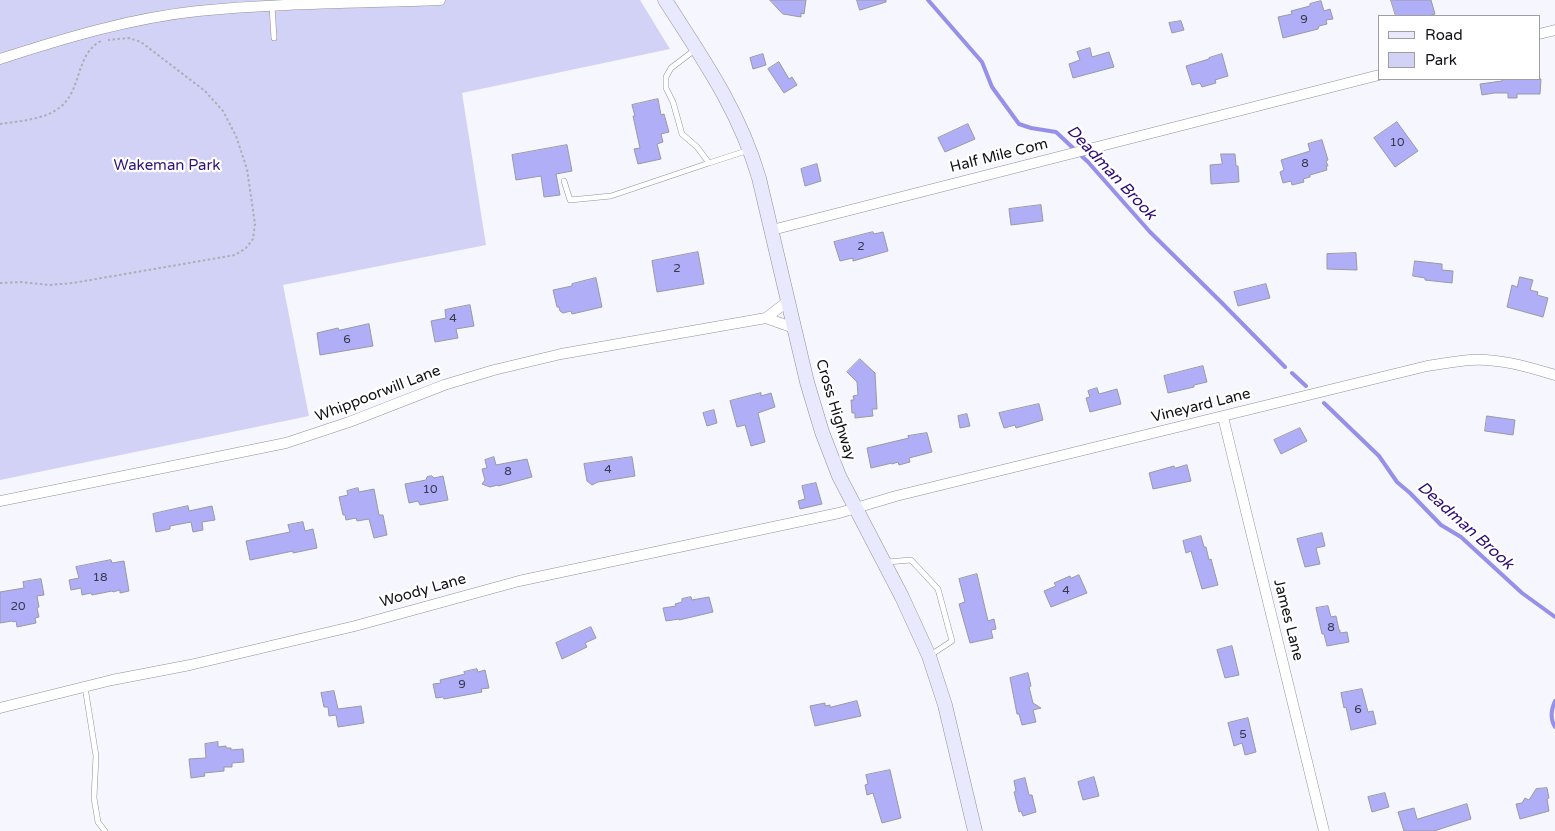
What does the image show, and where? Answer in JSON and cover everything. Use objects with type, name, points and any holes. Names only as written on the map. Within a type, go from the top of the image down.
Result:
[{"type":"street","points":[[0,59],[52,42],[120,25],[197,12],[272,6],[440,0]]},
{"type":"street","name":"Cross Highway","points":[[665,0],[725,94],[750,150],[772,230],[813,403],[825,441],[855,508],[912,617],[929,656],[945,705],[975,831]]},
{"type":"street","points":[[1540,34],[1555,30]]},
{"type":"street","name":"Half Mile Com","points":[[772,230],[1378,75]]},
{"type":"street","name":"Whippoorwill Lane","points":[[0,501],[286,443],[349,422],[444,385],[494,370],[562,354],[766,318],[788,301]]},
{"type":"street","name":"Whippoorwill Lane","points":[[766,318],[794,328]]},
{"type":"street","name":"Vineyard Lane","points":[[855,508],[1395,373],[1452,362],[1492,360],[1555,375]]},
{"type":"street","name":"James Lane","points":[[1223,416],[1324,831]]},
{"type":"street","name":"Woody Lane","points":[[0,708],[345,629],[519,581],[830,515],[855,508]]},
{"type":"lane","points":[[272,6],[274,38]]},
{"type":"lane","points":[[697,49],[671,68],[666,77],[666,88],[673,102],[682,134],[697,147],[709,163]]},
{"type":"lane","points":[[564,181],[570,200],[611,196],[750,150]]},
{"type":"lane","points":[[884,562],[911,560],[938,589],[952,641],[929,656]]},
{"type":"lane","points":[[85,688],[96,756],[94,798],[98,822],[105,831]]},
{"type":"path","points":[[0,124],[33,118],[59,108],[68,100],[86,55],[93,46],[102,40],[122,38],[135,40],[153,51],[205,91],[223,111],[236,136],[247,169],[255,224],[253,239],[246,248],[235,255],[73,284],[0,283]]},
{"type":"green space","name":"Wakeman Park","points":[[0,0],[640,0],[670,49],[462,93],[486,245],[283,285],[309,416],[0,480]]},
{"type":"building","points":[[770,0],[806,0],[804,14],[801,13],[801,17],[783,14]]},
{"type":"building","points":[[857,0],[886,0],[886,2],[860,10]]},
{"type":"building","points":[[1391,0],[1431,0],[1435,14],[1432,15],[1396,15]]},
{"type":"building","points":[[1321,1],[1324,11],[1330,9],[1333,19],[1326,20],[1327,24],[1319,26],[1318,29],[1283,38],[1278,17],[1292,14],[1291,11]]},
{"type":"building","points":[[1181,21],[1184,30],[1172,33],[1169,23]]},
{"type":"building","points":[[1090,48],[1092,57],[1109,52],[1114,67],[1073,78],[1069,64],[1080,60],[1077,52]]},
{"type":"building","points":[[763,54],[766,65],[753,69],[750,58]]},
{"type":"building","points":[[1222,54],[1228,76],[1215,80],[1216,83],[1202,87],[1200,83],[1192,85],[1186,66]]},
{"type":"building","points":[[779,62],[789,79],[792,77],[797,85],[784,93],[768,69]]},
{"type":"building","points":[[1541,79],[1540,94],[1517,94],[1517,98],[1508,98],[1508,93],[1482,95],[1480,84]]},
{"type":"building","points":[[658,99],[661,115],[664,114],[669,132],[661,134],[663,142],[657,144],[661,159],[638,164],[634,149],[640,148],[632,105]]},
{"type":"building","points":[[1397,122],[1418,151],[1395,167],[1374,138]]},
{"type":"building","points":[[968,124],[975,139],[945,152],[938,138]]},
{"type":"building","points":[[1322,140],[1328,160],[1326,161],[1327,170],[1310,175],[1310,177],[1303,179],[1304,182],[1292,185],[1291,181],[1283,183],[1280,172],[1284,170],[1281,160],[1310,151],[1308,144]]},
{"type":"building","points":[[567,145],[572,171],[556,174],[560,195],[544,197],[541,176],[516,180],[512,155]]},
{"type":"building","points":[[1221,154],[1235,154],[1239,182],[1211,184],[1210,165],[1222,164]]},
{"type":"building","points":[[817,164],[821,181],[805,186],[801,169]]},
{"type":"building","points":[[1041,205],[1043,221],[1011,225],[1009,209]]},
{"type":"building","points":[[873,232],[874,234],[883,232],[888,251],[853,261],[853,258],[840,261],[834,242]]},
{"type":"building","points":[[698,252],[704,284],[657,292],[652,261]]},
{"type":"building","points":[[1356,253],[1357,270],[1327,269],[1327,254]]},
{"type":"building","points":[[1415,261],[1442,264],[1442,270],[1453,271],[1452,283],[1425,280],[1425,278],[1413,276]]},
{"type":"building","points":[[1520,277],[1533,280],[1530,290],[1538,292],[1537,295],[1548,298],[1543,317],[1507,307],[1512,285],[1517,287]]},
{"type":"building","points":[[596,278],[602,307],[572,314],[571,311],[563,313],[560,311],[559,307],[557,307],[553,290]]},
{"type":"building","points":[[1266,284],[1270,298],[1238,306],[1234,292]]},
{"type":"building","points":[[470,305],[474,326],[456,329],[458,338],[435,342],[431,321],[446,318],[445,310]]},
{"type":"building","points":[[369,324],[373,346],[320,355],[317,333]]},
{"type":"building","points":[[860,359],[875,373],[877,409],[872,409],[873,416],[855,418],[855,413],[852,413],[851,400],[854,400],[853,396],[858,395],[857,382],[847,372]]},
{"type":"building","points":[[1203,366],[1207,382],[1168,393],[1164,376]]},
{"type":"building","points":[[1097,388],[1099,394],[1117,389],[1121,404],[1090,412],[1086,398],[1090,397],[1088,391]]},
{"type":"building","points":[[761,393],[761,396],[771,393],[775,407],[758,413],[765,442],[751,446],[745,425],[737,427],[730,401]]},
{"type":"building","points":[[1039,404],[1043,420],[1016,428],[1015,425],[1004,428],[999,413]]},
{"type":"building","points":[[714,410],[717,423],[707,426],[703,413]]},
{"type":"building","points":[[967,414],[970,426],[960,428],[958,416]]},
{"type":"building","points":[[1487,416],[1515,420],[1513,435],[1485,431]]},
{"type":"building","points":[[1300,428],[1307,441],[1281,454],[1274,440]]},
{"type":"building","points":[[927,433],[932,452],[909,458],[910,462],[899,465],[898,462],[871,468],[867,448],[909,438],[908,436]]},
{"type":"building","points":[[494,457],[496,465],[527,459],[532,477],[498,486],[490,487],[482,484],[485,480],[482,469],[487,468],[485,460]]},
{"type":"building","points":[[632,457],[635,476],[598,482],[592,485],[587,481],[584,464]]},
{"type":"building","points":[[1187,465],[1191,481],[1153,489],[1149,473],[1174,466],[1175,468]]},
{"type":"building","points":[[432,476],[434,478],[443,476],[448,500],[420,505],[418,501],[409,503],[405,484],[426,480],[427,477]]},
{"type":"building","points":[[816,483],[822,504],[800,509],[798,501],[805,499],[802,486]]},
{"type":"building","points":[[358,488],[359,492],[374,489],[379,515],[383,515],[387,535],[374,538],[369,519],[357,521],[356,518],[346,520],[339,497],[348,495],[347,491]]},
{"type":"building","points":[[188,506],[189,511],[212,506],[215,520],[202,522],[203,530],[193,532],[191,522],[170,526],[170,529],[156,532],[153,514]]},
{"type":"building","points":[[303,522],[305,531],[313,529],[317,548],[250,560],[246,541],[290,532],[288,525]]},
{"type":"building","points":[[1322,533],[1325,546],[1316,548],[1320,564],[1305,567],[1297,539]]},
{"type":"building","points":[[1201,536],[1209,560],[1211,559],[1218,585],[1202,589],[1191,551],[1186,553],[1183,541]]},
{"type":"building","points":[[111,560],[112,563],[124,561],[129,591],[120,593],[120,590],[82,595],[81,588],[71,590],[69,580],[79,578],[76,567]]},
{"type":"building","points":[[977,574],[988,621],[994,619],[996,629],[991,630],[993,638],[970,643],[959,604],[965,602],[959,579]]},
{"type":"building","points":[[1079,575],[1087,593],[1051,607],[1044,591],[1056,586],[1054,583],[1070,576],[1071,578]]},
{"type":"building","points":[[41,579],[44,595],[37,596],[39,617],[35,618],[36,623],[17,627],[16,621],[0,623],[0,592],[24,588],[23,582]]},
{"type":"building","points":[[691,597],[692,600],[709,597],[713,612],[666,621],[663,608],[676,606],[675,604],[682,602],[682,599]]},
{"type":"building","points":[[1328,606],[1331,617],[1336,616],[1340,633],[1347,632],[1349,642],[1327,646],[1316,608]]},
{"type":"building","points":[[591,627],[596,638],[585,643],[587,647],[562,659],[556,643]]},
{"type":"building","points":[[1232,646],[1239,675],[1225,678],[1217,650]]},
{"type":"building","points":[[477,669],[478,672],[485,670],[489,688],[481,689],[482,692],[444,699],[443,697],[436,698],[433,684],[441,683],[440,680]]},
{"type":"building","points":[[1028,673],[1033,703],[1041,708],[1033,710],[1036,722],[1022,725],[1019,714],[1017,714],[1010,678]]},
{"type":"building","points":[[1362,689],[1368,712],[1373,711],[1376,724],[1351,730],[1341,693]]},
{"type":"building","points":[[334,691],[338,709],[361,706],[364,723],[338,727],[336,715],[329,716],[328,707],[324,707],[321,693]]},
{"type":"building","points":[[857,701],[861,716],[815,726],[810,706],[825,703],[825,706],[830,705],[830,707]]},
{"type":"building","points":[[1248,718],[1256,752],[1245,755],[1242,743],[1234,746],[1228,723]]},
{"type":"building","points":[[218,742],[218,747],[226,746],[226,748],[231,748],[231,750],[243,749],[244,762],[232,763],[232,767],[224,767],[224,771],[204,773],[205,776],[191,778],[189,759],[206,758],[205,744]]},
{"type":"building","points":[[890,770],[901,818],[882,823],[873,793],[867,795],[865,785],[868,784],[866,775]]},
{"type":"building","points":[[1094,777],[1099,796],[1083,800],[1078,782]]},
{"type":"building","points":[[1025,778],[1036,812],[1023,816],[1021,811],[1019,812],[1014,792],[1016,791],[1014,781]]},
{"type":"building","points":[[1547,788],[1549,811],[1520,819],[1516,804],[1522,803],[1525,798],[1529,800],[1536,789]]},
{"type":"building","points":[[1385,793],[1389,807],[1372,812],[1368,797]]},
{"type":"building","points":[[1467,804],[1471,819],[1434,831],[1404,831],[1398,812],[1414,808],[1417,819]]},
{"type":"waterway","name":"Deadman Brook","points":[[928,0],[982,62],[992,87],[1019,124],[1056,132],[1088,162],[1150,232],[1285,367]]},
{"type":"waterway","name":"Deadman Brook","points":[[1292,373],[1306,386]]},
{"type":"waterway","name":"Deadman Brook","points":[[1324,403],[1379,456],[1397,482],[1441,525],[1461,537],[1522,593],[1555,617]]},
{"type":"waterway","points":[[1555,701],[1552,714],[1552,721],[1555,727]]}]
